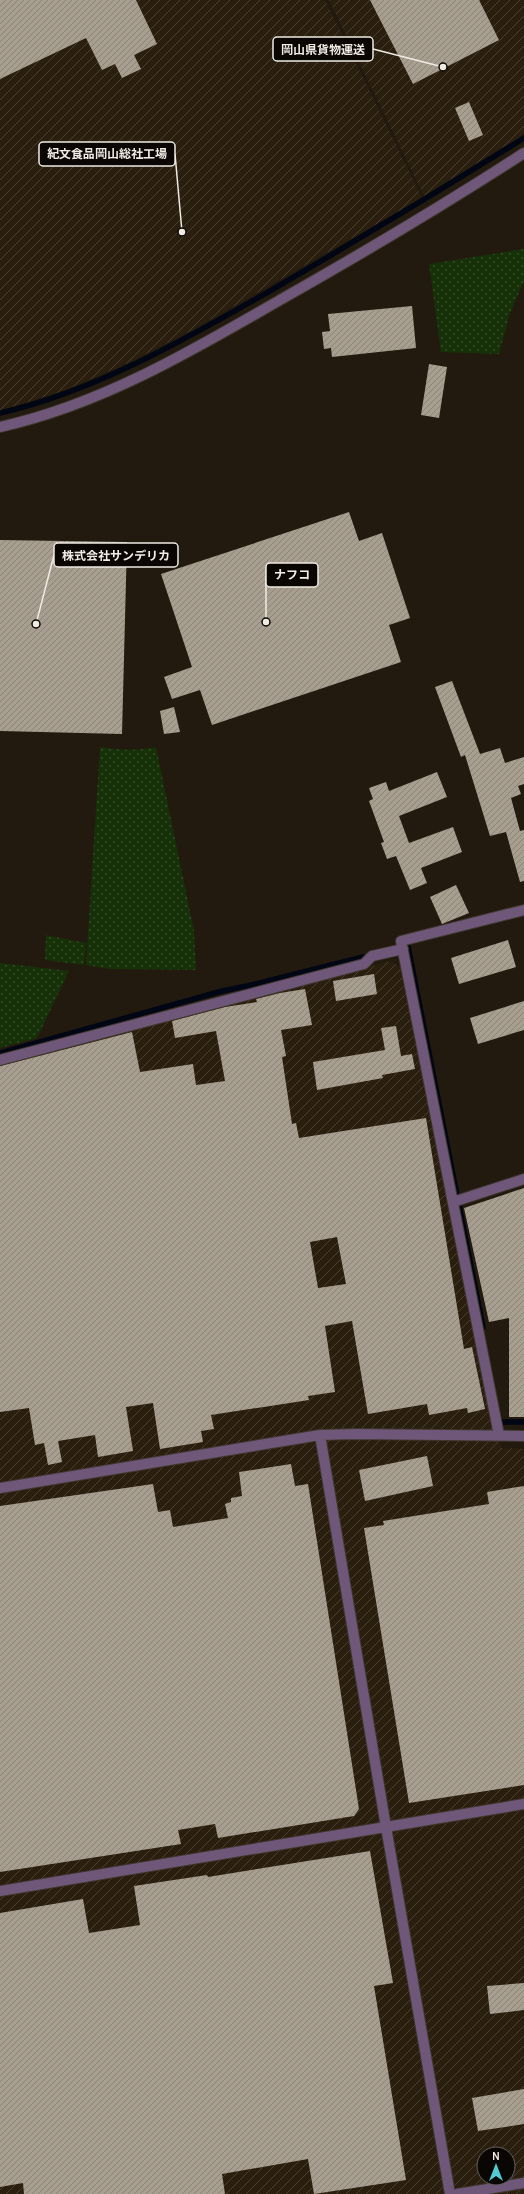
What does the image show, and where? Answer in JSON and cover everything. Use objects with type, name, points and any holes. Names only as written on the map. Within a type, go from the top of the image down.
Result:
[{"type":"street","points":[[0,427],[56,411],[92,397],[133,379],[233,328],[378,244],[524,153]]},
{"type":"street","points":[[499,1435],[457,1201],[401,941],[524,910]]},
{"type":"street","points":[[0,1060],[364,964],[372,956],[403,949]]},
{"type":"street","points":[[457,1201],[524,1179]]},
{"type":"street","points":[[320,1435],[450,2194]]},
{"type":"street","points":[[0,1488],[320,1435],[524,1436]]},
{"type":"street","points":[[0,1891],[524,1804]]},
{"type":"street","points":[[457,2194],[524,2183]]},
{"type":"shaded area","points":[[0,0],[325,0],[422,198],[194,329],[130,362],[66,390],[0,411]]},
{"type":"shaded area","points":[[329,0],[524,0],[524,134],[424,196]]},
{"type":"shaded area","points":[[391,961],[400,967],[501,1448],[524,1449],[524,2194],[0,2194],[0,1063]]},
{"type":"green space","points":[[524,249],[524,281],[510,313],[499,354],[441,352],[429,264]]},
{"type":"green space","points":[[100,747],[128,750],[156,747],[194,931],[196,970],[109,969],[86,965]]},
{"type":"green space","points":[[46,935],[86,943],[84,965],[45,960]]},
{"type":"green space","points":[[0,963],[69,971],[37,1038],[0,1048]]},
{"type":"building","points":[[0,0],[136,0],[157,44],[134,55],[141,69],[122,78],[115,64],[102,70],[86,38],[0,79]]},
{"type":"building","points":[[370,0],[479,0],[499,40],[413,84]]},
{"type":"building","points":[[469,102],[483,135],[469,141],[455,108]]},
{"type":"building","points":[[412,306],[416,348],[332,357],[331,348],[324,349],[322,332],[330,331],[328,314]]},
{"type":"building","points":[[429,364],[447,367],[439,418],[421,415]]},
{"type":"building","points":[[349,512],[359,541],[382,533],[410,618],[389,625],[401,662],[212,725],[200,690],[172,699],[164,677],[192,667],[161,574]]},
{"type":"building","points":[[0,540],[127,542],[122,734],[0,731]]},
{"type":"building","points":[[452,681],[480,754],[500,748],[505,763],[524,757],[524,784],[518,786],[521,794],[511,798],[520,831],[524,830],[524,881],[520,882],[506,832],[490,836],[465,755],[461,757],[435,687]]},
{"type":"building","points":[[174,707],[180,732],[164,734],[160,711]]},
{"type":"building","points":[[437,772],[447,797],[399,816],[409,843],[453,827],[462,852],[421,868],[427,883],[410,890],[396,856],[387,859],[381,843],[384,842],[369,801],[373,799],[369,788],[386,782],[389,791]]},
{"type":"building","points":[[456,885],[469,913],[442,924],[430,897]]},
{"type":"building","points":[[508,940],[516,967],[459,984],[451,958]]},
{"type":"building","points":[[374,974],[377,994],[336,1001],[333,981]]},
{"type":"building","points":[[305,989],[312,1025],[281,1030],[286,1056],[282,1057],[292,1124],[296,1123],[299,1138],[426,1118],[464,1349],[472,1347],[485,1409],[468,1413],[467,1408],[429,1415],[427,1404],[368,1414],[352,1321],[325,1326],[335,1392],[308,1396],[309,1400],[211,1415],[214,1429],[201,1431],[203,1442],[160,1449],[153,1403],[126,1407],[133,1451],[98,1457],[95,1435],[58,1441],[62,1462],[48,1465],[44,1443],[35,1445],[29,1408],[0,1412],[0,1066],[132,1032],[140,1072],[193,1064],[196,1085],[225,1081],[216,1031],[175,1038],[172,1021],[225,1007],[257,1002],[256,999]],"holes":[[[337,1237],[346,1284],[318,1288],[310,1242]]]},
{"type":"building","points":[[524,1001],[524,1030],[478,1044],[470,1018]]},
{"type":"building","points":[[396,1026],[401,1056],[412,1054],[415,1069],[382,1075],[383,1078],[317,1090],[313,1062],[385,1050],[381,1028]]},
{"type":"building","points":[[524,1188],[524,1417],[509,1417],[509,1318],[489,1322],[464,1208]]},
{"type":"building","points":[[427,1456],[433,1486],[365,1501],[359,1470]]},
{"type":"building","points":[[291,1464],[295,1486],[308,1484],[359,1809],[354,1816],[218,1838],[215,1824],[178,1830],[181,1844],[0,1872],[0,1506],[153,1484],[158,1512],[170,1510],[173,1527],[228,1518],[225,1504],[231,1502],[231,1498],[242,1496],[239,1472]]},
{"type":"building","points":[[524,1486],[524,1785],[409,1803],[364,1528],[384,1525],[383,1521],[489,1504],[487,1492]]},
{"type":"building","points":[[370,1851],[393,1983],[374,1986],[406,2180],[314,2194],[308,2159],[222,2174],[225,2194],[24,2194],[23,2183],[0,2187],[0,1913],[83,1899],[89,1933],[140,1925],[134,1886],[207,1875],[208,1877]]},
{"type":"building","points":[[524,1983],[524,2010],[490,2014],[487,1986]]},
{"type":"building","points":[[524,2089],[524,2124],[478,2131],[472,2098]]},
{"type":"waterway","points":[[0,413],[72,391],[142,361],[242,307],[306,270],[524,138]]},
{"type":"waterway","points":[[405,947],[408,946],[483,1327]]},
{"type":"waterway","points":[[0,1053],[222,991],[363,957]]},
{"type":"waterway","points":[[499,1417],[500,1422],[524,1422]]},
{"type":"place","name":"岡山県貨物運送","points":[[443,67]]},
{"type":"place","name":"紀文食品岡山総社工場","points":[[182,232]]},
{"type":"place","name":"ナフコ","points":[[266,622]]},
{"type":"place","name":"株式会社サンデリカ","points":[[36,624]]}]
